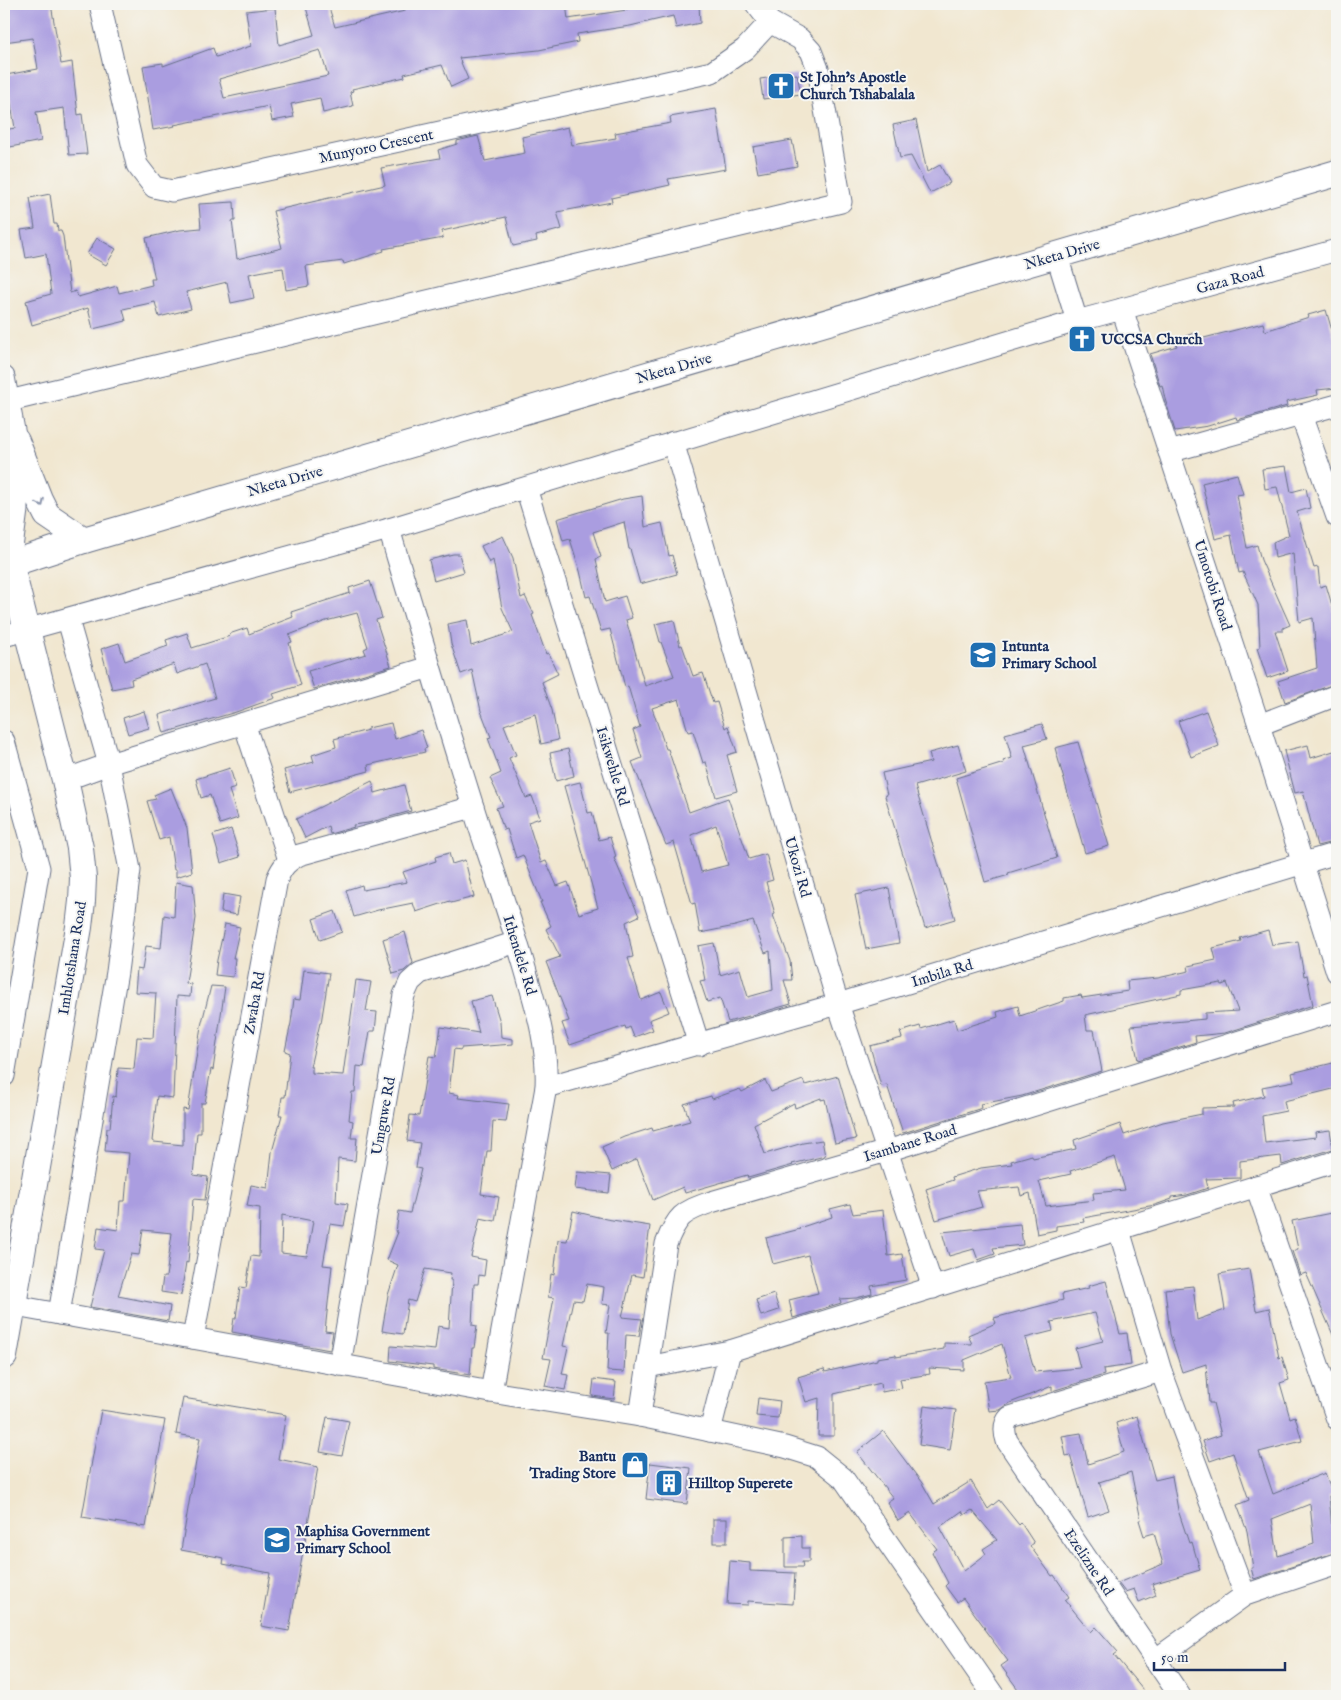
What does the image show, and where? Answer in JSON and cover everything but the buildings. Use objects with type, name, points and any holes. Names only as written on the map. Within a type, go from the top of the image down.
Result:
[{"type":"street","name":"Munyoro Crescent","points":[[100,4],[137,165],[154,188],[172,191],[712,72],[745,49],[770,22]]},
{"type":"street","points":[[9,401],[841,202],[818,69],[811,51],[800,39],[770,22],[756,4]]},
{"type":"street","name":"Nketa Drive","points":[[5,563],[1337,174]]},
{"type":"street","name":"Gaza Road","points":[[1122,309],[1337,250]]},
{"type":"street","points":[[1057,256],[1077,321]]},
{"type":"street","points":[[4,610],[16,632],[68,620],[389,529],[1122,309]]},
{"type":"street","name":"Umotobi Road","points":[[1122,309],[1259,725],[1337,972]]},
{"type":"street","points":[[4,377],[9,401],[10,448],[17,510],[5,563]]},
{"type":"street","points":[[1170,452],[1337,405]]},
{"type":"street","points":[[1301,415],[1337,517]]},
{"type":"street","name":"Ukozi Rd","points":[[674,442],[838,1004],[933,1288]]},
{"type":"street","points":[[10,448],[47,515],[84,540]]},
{"type":"street","name":"Isikwehle Rd","points":[[526,488],[699,1045]]},
{"type":"street","name":"Ithendele Rd","points":[[389,529],[473,807],[517,942],[542,1028],[547,1064],[546,1087],[492,1392]]},
{"type":"street","name":"Imhlotshana Road","points":[[4,1356],[8,1305],[77,937],[82,901],[80,848],[65,780],[16,632],[5,563]]},
{"type":"street","points":[[59,1314],[118,972],[130,883],[128,857],[109,764],[68,620]]},
{"type":"street","points":[[65,780],[109,764],[430,667]]},
{"type":"street","points":[[1259,725],[1337,695]]},
{"type":"street","points":[[244,724],[289,860],[299,855],[473,807]]},
{"type":"street","points":[[4,741],[39,868],[4,1076]]},
{"type":"street","name":"Imbila Rd","points":[[546,1087],[838,1004],[1337,853]]},
{"type":"street","name":"Zwaba Rd","points":[[193,1338],[277,879],[282,867],[289,860]]},
{"type":"street","name":"Umguwe Rd","points":[[340,1365],[404,995],[410,982],[420,974],[517,942]]},
{"type":"street","name":"Isambane Road","points":[[640,1416],[666,1244],[674,1223],[690,1209],[887,1151],[1337,1011]]},
{"type":"street","points":[[647,1367],[730,1351],[1337,1160]]},
{"type":"street","points":[[1256,1186],[1337,1420]]},
{"type":"street","points":[[1119,1230],[1161,1371],[1245,1595]]},
{"type":"street","points":[[8,1305],[492,1392],[640,1416],[785,1447],[817,1456],[843,1478],[994,1696]]},
{"type":"street","points":[[710,1431],[730,1351]]},
{"type":"street","name":"Ezelizne Rd","points":[[1161,1371],[1010,1417],[1005,1424],[1005,1434],[1007,1441],[1180,1696]]},
{"type":"street","points":[[1155,1660],[1245,1595],[1337,1564]]},
{"type":"place","name":"St John's Apostle Church Tshabalala","points":[[781,86]]},
{"type":"place","name":"UCCSA Church","points":[[1082,339]]},
{"type":"place","name":"Intunta Primary School","points":[[983,655]]},
{"type":"place","name":"Bantu Trading Store","points":[[635,1465]]},
{"type":"place","name":"Hilltop Superete","points":[[669,1483]]},
{"type":"place","name":"Maphisa Government Primary School","points":[[277,1540]]}]
